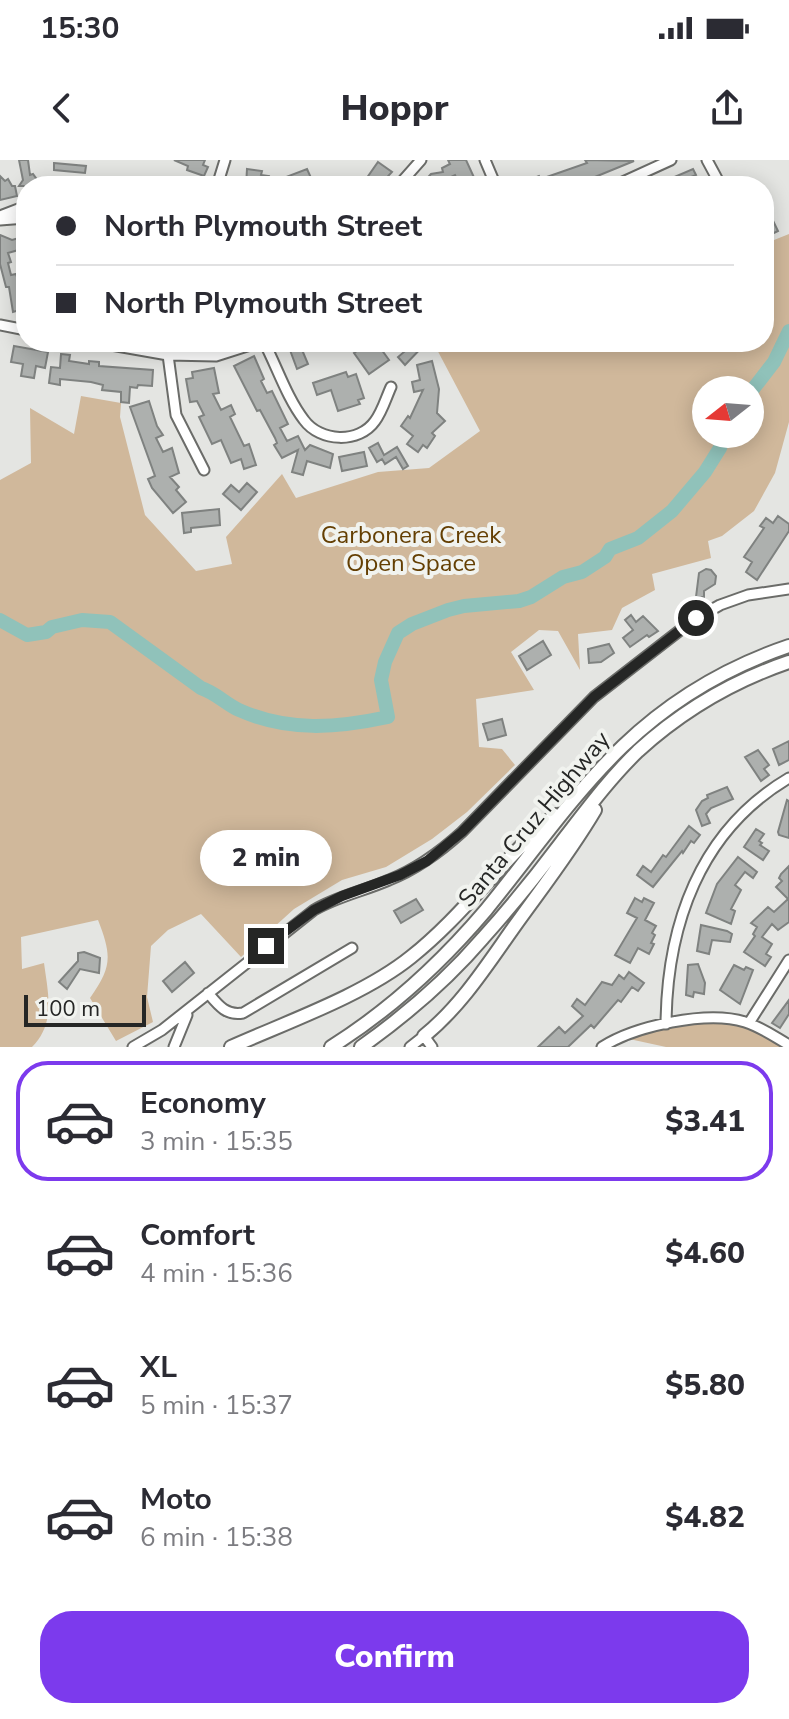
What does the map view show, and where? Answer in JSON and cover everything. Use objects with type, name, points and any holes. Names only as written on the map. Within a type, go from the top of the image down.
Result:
[{"type":"highway","name":"Santa Cruz Highway","points":[[331,1047],[395,1000],[443,957],[624,744],[673,704],[728,672],[789,646]]},
{"type":"highway","name":"Santa Cruz Highway","points":[[361,1047],[431,991],[476,946],[614,776],[645,745],[693,709],[737,683],[789,662]]},
{"type":"highway","points":[[428,1042],[572,845],[614,776]]},
{"type":"highway","points":[[231,1047],[369,985],[400,965],[435,935],[529,837],[576,798]]},
{"type":"street","points":[[407,176],[421,160]]},
{"type":"street","points":[[636,176],[671,160]]},
{"type":"street","points":[[151,352],[216,356],[229,352]]},
{"type":"street","points":[[267,352],[305,422],[319,432],[336,438],[356,435],[374,423],[391,387]]},
{"type":"street","points":[[168,355],[176,415],[204,470]]},
{"type":"street","points":[[133,1047],[162,1030],[314,910],[342,896],[400,875],[439,852],[594,697],[696,618],[748,595],[789,589]]},
{"type":"street","points":[[666,1024],[670,954],[694,882],[734,823],[769,790],[789,778]]},
{"type":"street","points":[[208,993],[222,1010],[243,1013],[352,948]]},
{"type":"street","points":[[749,1023],[789,960]]},
{"type":"street","points":[[172,1047],[194,1005]]},
{"type":"street","points":[[602,1047],[629,1034],[666,1024],[712,1018],[749,1023],[789,1045]]},
{"type":"street","points":[[162,1030],[172,1047]]},
{"type":"street","points":[[410,1047],[428,1042]]},
{"type":"green space","name":"Carbonera Creek Open Space","points":[[789,234],[789,422],[775,473],[754,511],[722,536],[708,541],[711,558],[652,574],[655,590],[622,608],[612,630],[578,634],[580,670],[558,631],[539,630],[511,652],[534,690],[476,699],[479,747],[502,749],[515,765],[467,812],[432,839],[386,867],[342,880],[294,909],[241,957],[201,914],[168,930],[151,946],[147,997],[153,1022],[116,1041],[90,998],[108,961],[98,920],[21,937],[22,969],[44,963],[47,1018],[40,1038],[32,1047],[0,1047],[0,480],[31,463],[30,408],[74,434],[81,396],[121,403],[120,417],[145,515],[196,571],[232,564],[226,537],[282,474],[296,498],[378,472],[429,468],[480,431],[438,352],[774,352],[774,240]]},
{"type":"green space","points":[[729,1018],[789,1047],[666,1047],[620,1037],[644,1029]]},
{"type":"building","points":[[19,160],[28,160],[30,175],[34,176],[22,176]]},
{"type":"building","points":[[174,160],[205,160],[203,165],[208,167],[204,176],[187,170],[188,166]]},
{"type":"building","points":[[448,160],[466,160],[473,176],[429,176],[443,172],[442,168],[450,164]]},
{"type":"building","points":[[585,160],[634,161],[597,176],[550,176],[587,163]]},
{"type":"building","points":[[378,162],[392,172],[388,176],[368,176]]},
{"type":"building","points":[[54,163],[86,166],[85,173],[54,170]]},
{"type":"building","points":[[247,169],[262,171],[261,175],[269,176],[247,176]]},
{"type":"building","points":[[307,169],[310,176],[289,176]]},
{"type":"building","points":[[693,169],[696,175],[694,176],[677,176]]},
{"type":"building","points":[[0,176],[15,186],[16,196],[0,200]]},
{"type":"building","points":[[0,235],[16,239],[16,251],[8,253],[11,275],[16,274],[16,311],[13,312],[9,287],[6,287],[0,264]]},
{"type":"building","points":[[14,346],[16,352],[48,352],[45,368],[36,366],[34,378],[21,376],[23,364],[11,362]]},
{"type":"building","points":[[291,352],[303,352],[308,364],[297,369]]},
{"type":"building","points":[[383,352],[389,360],[369,374],[354,353]]},
{"type":"building","points":[[404,352],[417,352],[405,365],[398,357]]},
{"type":"building","points":[[61,354],[70,355],[69,361],[153,370],[152,386],[130,387],[129,403],[121,402],[121,392],[102,390],[103,385],[91,382],[60,379],[60,385],[49,383],[51,367],[60,368]]},
{"type":"building","points":[[254,356],[267,393],[272,391],[288,424],[280,428],[287,441],[298,436],[305,450],[310,445],[333,454],[330,468],[307,461],[303,475],[292,472],[298,450],[282,458],[274,445],[277,443],[275,438],[234,366]]},
{"type":"building","points":[[432,361],[439,389],[437,413],[445,421],[432,433],[435,436],[427,448],[423,445],[418,452],[407,444],[413,436],[401,426],[408,416],[410,418],[423,390],[414,392],[412,382],[420,380],[417,365]]},
{"type":"building","points":[[214,368],[219,393],[213,394],[221,410],[231,405],[235,414],[230,417],[244,446],[249,444],[256,465],[244,469],[241,459],[231,463],[221,440],[212,444],[199,417],[204,415],[197,401],[190,402],[186,379],[193,378],[192,372]]},
{"type":"building","points":[[346,372],[348,377],[356,374],[364,398],[358,400],[360,404],[338,411],[331,390],[317,395],[313,383]]},
{"type":"building","points":[[149,401],[163,435],[156,438],[163,452],[172,448],[179,473],[170,477],[186,502],[173,513],[148,479],[155,476],[130,407]]},
{"type":"building","points":[[378,443],[384,455],[397,447],[408,466],[403,469],[396,457],[385,464],[382,459],[377,462],[369,448]]},
{"type":"building","points":[[364,452],[367,466],[342,471],[339,457]]},
{"type":"building","points":[[247,483],[257,492],[241,510],[223,494],[231,485],[239,492]]},
{"type":"building","points":[[219,509],[220,525],[191,528],[191,532],[184,533],[182,513]]},
{"type":"building","points":[[778,516],[789,524],[789,531],[757,580],[746,572],[752,562],[744,557],[764,528],[760,526],[766,518],[773,523]]},
{"type":"building","points":[[706,569],[716,576],[715,584],[704,591],[704,597],[696,597],[699,573]]},
{"type":"building","points":[[631,615],[636,622],[643,616],[658,631],[630,647],[623,638],[633,630],[625,620]]},
{"type":"building","points":[[543,641],[551,655],[527,670],[519,656]]},
{"type":"building","points":[[609,644],[614,653],[601,662],[589,663],[588,649]]},
{"type":"building","points":[[502,719],[506,735],[488,740],[483,724]]},
{"type":"building","points":[[789,741],[789,760],[779,765],[773,749]]},
{"type":"building","points":[[758,750],[769,765],[764,769],[769,775],[761,781],[745,757]]},
{"type":"building","points":[[727,787],[733,799],[711,808],[706,814],[710,823],[702,826],[696,810],[708,798],[707,795]]},
{"type":"building","points":[[789,801],[789,838],[778,832]]},
{"type":"building","points":[[689,826],[700,835],[694,843],[691,841],[653,887],[637,875],[643,866],[651,872]]},
{"type":"building","points":[[756,829],[764,834],[760,845],[769,851],[763,860],[744,847]]},
{"type":"building","points":[[738,857],[757,872],[753,878],[745,872],[735,885],[741,890],[731,909],[735,911],[731,924],[706,913],[717,884]]},
{"type":"building","points":[[789,866],[789,922],[778,930],[772,924],[762,937],[772,944],[766,954],[771,957],[765,966],[744,952],[755,936],[757,927],[751,923],[768,907],[774,912],[788,899],[776,887],[782,881],[779,878],[781,874]]},
{"type":"building","points":[[635,898],[654,903],[645,920],[656,926],[652,933],[655,935],[651,943],[654,944],[649,954],[638,948],[630,963],[615,955],[637,918],[627,913]]},
{"type":"building","points":[[416,899],[423,910],[401,923],[394,911]]},
{"type":"building","points":[[701,925],[727,931],[732,934],[730,942],[712,940],[709,954],[697,951]]},
{"type":"building","points":[[78,953],[100,958],[99,973],[80,969],[67,989],[59,982],[78,961]]},
{"type":"building","points":[[185,962],[194,973],[172,992],[163,981]]},
{"type":"building","points":[[698,964],[705,983],[704,994],[694,992],[693,997],[686,995],[688,965]]},
{"type":"building","points":[[734,965],[753,970],[740,1004],[720,990]]},
{"type":"building","points":[[629,972],[644,983],[638,991],[632,987],[594,1028],[591,1025],[568,1047],[538,1047],[559,1027],[565,1033],[583,1016],[572,1006],[577,999],[585,1005],[602,982],[612,985],[619,975],[624,979]]},
{"type":"building","points":[[789,1000],[789,1014],[780,1028],[772,1023]]},
{"type":"waterway","points":[[763,376],[774,362],[789,331]]},
{"type":"waterway","points":[[0,620],[27,635],[82,620],[110,622],[201,688],[239,710],[276,722],[313,726],[350,724],[388,717],[381,680],[398,633],[448,610],[519,601],[563,577],[582,572],[605,557],[610,549],[638,538],[672,511],[705,472],[720,448]]},
{"type":"route","points":[[266,946],[326,903],[387,881],[439,852],[594,697],[696,618]]}]
